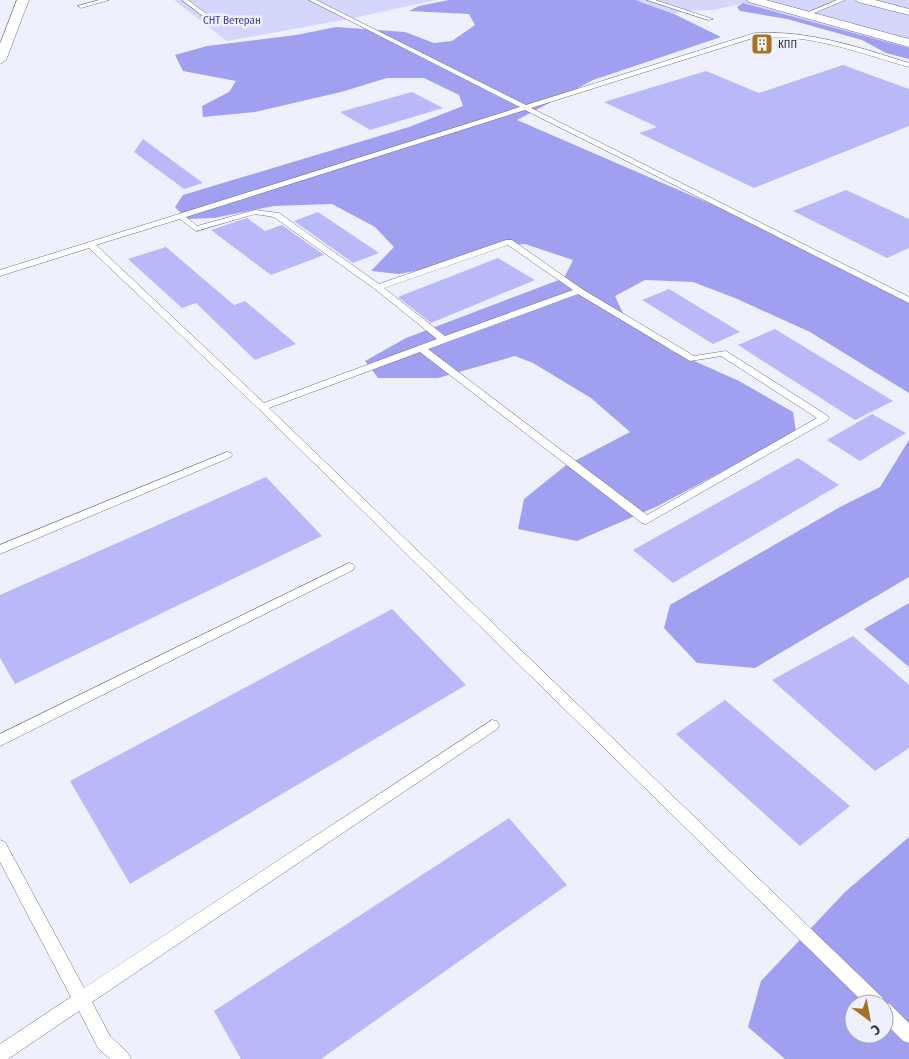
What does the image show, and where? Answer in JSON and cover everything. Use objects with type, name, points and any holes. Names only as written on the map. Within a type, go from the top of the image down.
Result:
[{"type":"street","points":[[753,0],[909,43]]},
{"type":"street","points":[[862,0],[909,12]]},
{"type":"street","points":[[0,20],[20,8]]},
{"type":"street","points":[[0,60],[20,8]]},
{"type":"lane","points":[[81,6],[106,0]]},
{"type":"lane","points":[[185,0],[210,19]]},
{"type":"lane","points":[[312,0],[909,300]]},
{"type":"lane","points":[[650,0],[710,19]]},
{"type":"lane","points":[[807,14],[842,0]]},
{"type":"lane","points":[[0,273],[755,35],[797,34],[909,65]]},
{"type":"lane","points":[[181,216],[196,229],[255,212],[276,215],[378,287],[444,340]]},
{"type":"lane","points":[[378,287],[510,242],[579,291],[693,359],[723,353],[824,418],[646,520],[421,348]]},
{"type":"lane","points":[[90,244],[262,407],[868,994]]},
{"type":"lane","points":[[262,407],[579,291]]},
{"type":"lane","points":[[0,550],[227,455]]},
{"type":"lane","points":[[0,740],[349,567]]},
{"type":"lane","points":[[0,1054],[492,726]]},
{"type":"lane","points":[[0,847],[104,1042],[122,1059]]},
{"type":"lane","points":[[894,1020],[909,1035]]},
{"type":"green space","name":"СНТ Ветеран","points":[[174,0],[436,0],[349,19],[227,41]]},
{"type":"green space","points":[[635,0],[909,0],[909,48],[743,3],[714,10],[682,11],[674,14]]},
{"type":"shaded area","points":[[449,0],[635,0],[674,14],[721,37],[593,80],[517,120],[718,207],[909,300],[909,393],[810,332],[735,298],[693,282],[645,280],[615,296],[626,320],[672,351],[739,381],[793,412],[796,432],[658,506],[577,541],[518,529],[524,499],[565,466],[630,432],[591,398],[533,363],[515,356],[438,378],[378,378],[365,361],[406,338],[564,278],[573,260],[525,244],[505,246],[446,265],[399,274],[371,271],[394,247],[375,227],[332,204],[274,206],[214,218],[187,219],[175,207],[183,195],[409,127],[463,106],[459,95],[424,78],[387,78],[341,92],[255,112],[203,117],[202,106],[229,92],[236,81],[183,71],[175,55],[207,46],[296,35],[336,27],[405,32],[434,43],[452,41],[475,25],[469,14],[409,11],[419,6]]},
{"type":"shaded area","points":[[743,3],[909,48],[909,59],[886,53],[862,40],[787,19],[740,11],[737,7]]},
{"type":"shaded area","points":[[909,440],[909,577],[755,668],[697,663],[664,628],[670,605],[840,507],[880,487]]},
{"type":"shaded area","points":[[909,603],[909,667],[864,629]]},
{"type":"shaded area","points":[[909,837],[909,1059],[785,1059],[748,1027],[761,981],[845,892]]},
{"type":"building","points":[[843,65],[909,89],[909,126],[754,188],[639,133],[657,127],[604,102],[706,71],[759,93]]},
{"type":"building","points":[[412,92],[443,108],[370,130],[340,112]]},
{"type":"building","points":[[143,139],[203,183],[184,189],[134,152]]},
{"type":"building","points":[[846,190],[909,219],[909,248],[887,258],[793,211]]},
{"type":"building","points":[[318,212],[379,253],[353,263],[294,221]]},
{"type":"building","points":[[247,218],[265,231],[282,225],[324,255],[271,275],[211,230]]},
{"type":"building","points":[[166,247],[234,305],[245,301],[296,344],[255,360],[196,303],[182,308],[128,259]]},
{"type":"building","points":[[498,258],[535,280],[431,323],[398,297]]},
{"type":"building","points":[[669,289],[740,332],[713,344],[642,300]]},
{"type":"building","points":[[775,329],[893,401],[855,420],[738,345]]},
{"type":"building","points":[[872,414],[906,433],[860,461],[827,440]]},
{"type":"building","points":[[798,458],[839,485],[673,583],[633,550]]},
{"type":"building","points":[[266,477],[322,536],[15,684],[0,658],[0,595]]},
{"type":"building","points":[[392,609],[466,685],[130,884],[70,781]]},
{"type":"building","points":[[853,636],[909,685],[909,748],[875,771],[772,680]]},
{"type":"building","points":[[725,700],[850,806],[800,846],[676,734]]},
{"type":"building","points":[[509,818],[567,885],[321,1059],[241,1059],[214,1011]]},
{"type":"place","name":"КПП","points":[[762,44]]}]
